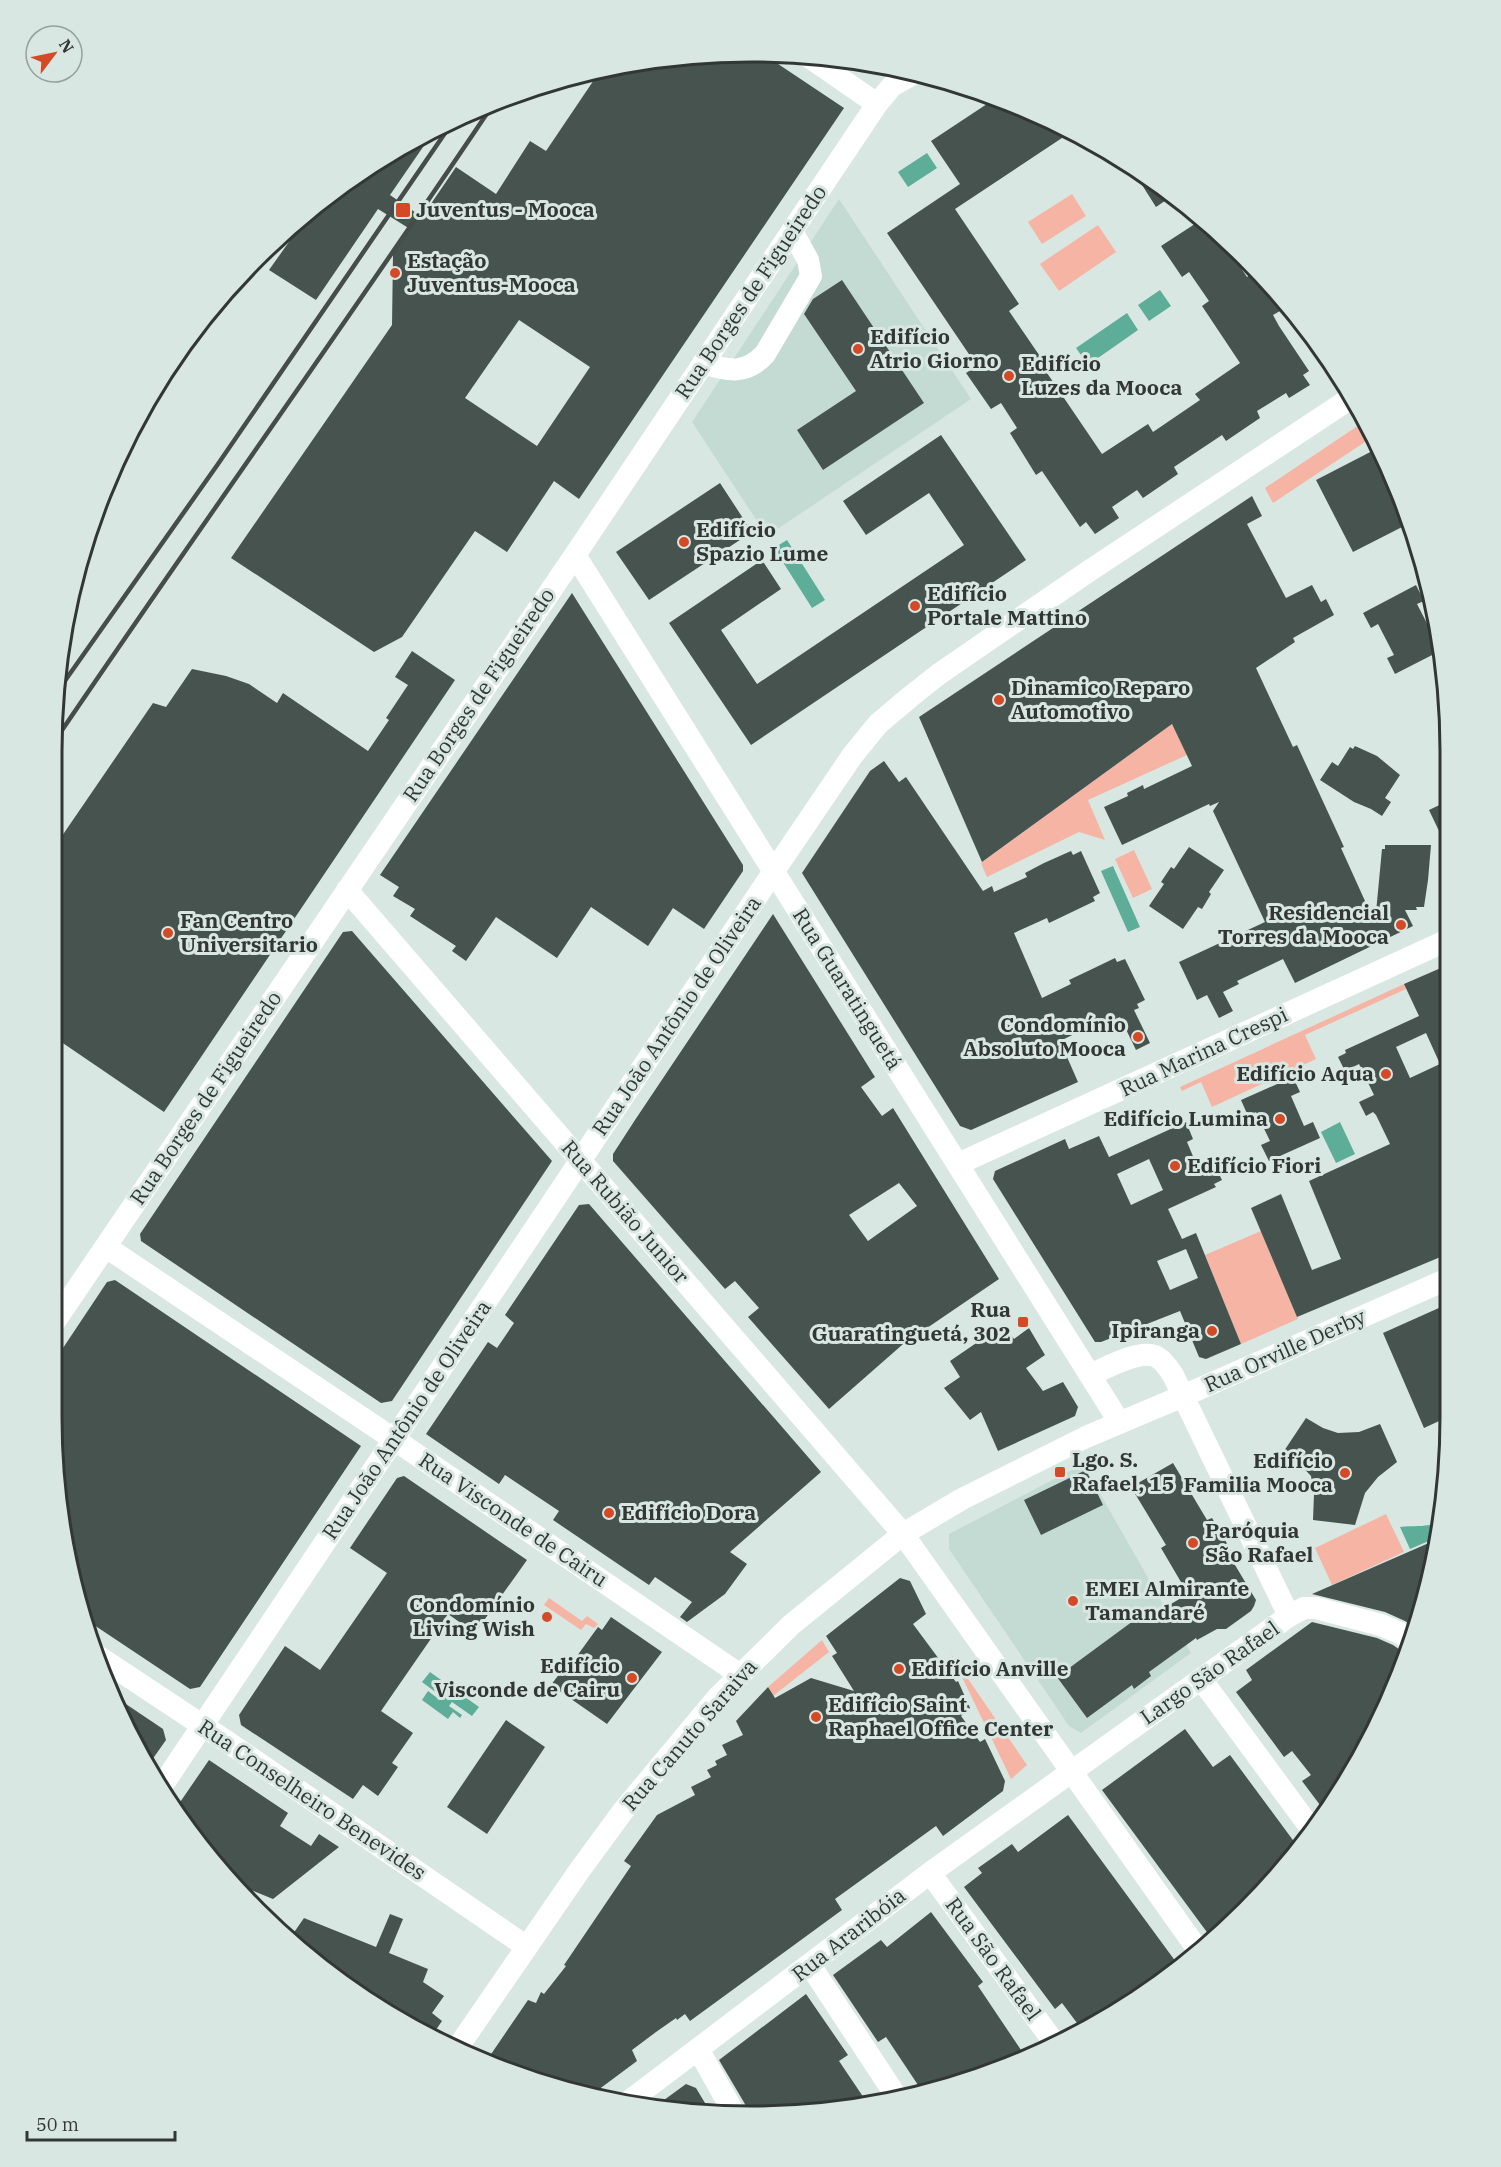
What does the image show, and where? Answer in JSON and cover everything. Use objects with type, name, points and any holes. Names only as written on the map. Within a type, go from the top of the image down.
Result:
[{"type":"street","points":[[821,65],[877,104]]},
{"type":"street","name":"Rua Borges de Figueiredo","points":[[62,1311],[575,555],[877,104],[891,86],[904,79]]},
{"type":"street","points":[[703,363],[723,369],[737,370],[756,365],[765,354],[811,276],[808,260],[792,231]]},
{"type":"street","name":"Rua João Antônio de Oliveira","points":[[166,1780],[774,871],[852,756],[878,724],[939,674],[1089,571],[1345,402]]},
{"type":"street","name":"Rua Guaratinguetá","points":[[575,555],[1120,1423]]},
{"type":"street","name":"Rua Rubião Junior","points":[[347,890],[903,1534]]},
{"type":"street","name":"Rua Marina Crespi","points":[[958,1164],[1440,944]]},
{"type":"street","name":"Rua Visconde de Cairu","points":[[106,1247],[740,1674]]},
{"type":"street","name":"Rua Orville Derby","points":[[1120,1423],[1440,1282]]},
{"type":"street","name":"Largo São Rafael","points":[[1071,1772],[1289,1616],[1173,1375],[1165,1364],[1157,1357],[1145,1354],[1090,1375]]},
{"type":"street","name":"Rua Canuto Saraiva","points":[[462,2041],[623,1811],[667,1756],[740,1674],[791,1625],[903,1534],[995,1482],[1086,1437],[1120,1423]]},
{"type":"street","points":[[903,1534],[1194,1944]]},
{"type":"street","points":[[1289,1616],[1304,1608],[1316,1608],[1381,1625],[1404,1636]]},
{"type":"street","name":"Rua Conselheiro Benevides","points":[[107,1662],[203,1725],[527,1947]]},
{"type":"street","points":[[1201,1679],[1306,1822]]},
{"type":"street","name":"Rua Araribóia","points":[[636,2096],[930,1873],[1071,1772]]},
{"type":"street","name":"Rua São Rafael","points":[[930,1873],[1050,2036]]},
{"type":"street","points":[[810,1965],[892,2090]]},
{"type":"street","points":[[698,2049],[729,2105]]},
{"type":"shaded area","points":[[927,153],[937,168],[908,187],[898,172]]},
{"type":"shaded area","points":[[1072,194],[1086,216],[1042,244],[1028,222]]},
{"type":"shaded area","points":[[839,199],[971,399],[767,536],[692,422]]},
{"type":"shaded area","points":[[1098,225],[1116,252],[1059,291],[1040,264]]},
{"type":"shaded area","points":[[1160,290],[1171,306],[1149,321],[1138,305]]},
{"type":"shaded area","points":[[1127,313],[1138,330],[1088,365],[1076,348]]},
{"type":"shaded area","points":[[1358,426],[1366,442],[1273,503],[1265,488]]},
{"type":"shaded area","points":[[787,540],[825,600],[812,608],[774,548]]},
{"type":"shaded area","points":[[1172,724],[1187,755],[1088,800],[1105,840],[1079,832],[987,877],[981,863]]},
{"type":"shaded area","points":[[1134,850],[1152,889],[1133,898],[1115,859]]},
{"type":"shaded area","points":[[1113,866],[1140,927],[1128,932],[1101,871]]},
{"type":"shaded area","points":[[1404,984],[1406,989],[1305,1035],[1316,1059],[1212,1107],[1201,1082],[1182,1091],[1180,1087]]},
{"type":"shaded area","points":[[1340,1122],[1355,1154],[1336,1163],[1321,1132]]},
{"type":"shaded area","points":[[1261,1231],[1298,1319],[1241,1344],[1205,1255]]},
{"type":"shaded area","name":"EMEI Almirante Tamandaré","points":[[1083,1464],[1191,1653],[1081,1733],[1069,1726],[949,1549],[949,1534]]},
{"type":"shaded area","points":[[1386,1514],[1404,1552],[1332,1585],[1315,1548]]},
{"type":"shaded area","points":[[1431,1525],[1428,1541],[1410,1549],[1400,1527]]},
{"type":"shaded area","points":[[549,1598],[582,1621],[587,1616],[598,1624],[594,1628],[586,1624],[581,1630],[544,1605]]},
{"type":"shaded area","points":[[822,1640],[829,1652],[773,1696],[768,1687]]},
{"type":"shaded area","points":[[951,1654],[1027,1765],[1011,1779]]},
{"type":"shaded area","points":[[430,1672],[479,1707],[472,1716],[452,1702],[449,1706],[462,1715],[460,1718],[453,1712],[448,1719],[422,1700],[428,1691],[440,1700],[442,1697],[422,1682]]},
{"type":"building","points":[[705,63],[776,63],[844,108],[579,499],[554,481],[507,552],[475,531],[402,637],[374,652],[231,558],[392,325],[393,254],[410,229],[378,209],[316,300],[269,270],[296,232],[368,178],[425,144],[390,195],[422,217],[456,167],[496,194],[530,141],[546,151],[594,80],[661,67]],"holes":[[[519,320],[590,367],[537,446],[465,398]]]},
{"type":"building","points":[[987,104],[1063,137],[955,209],[1019,304],[1009,311],[1048,368],[1045,370],[1102,454],[1148,424],[1153,432],[1200,400],[1195,394],[1240,363],[1202,306],[1209,301],[1189,272],[1182,277],[1161,246],[1195,224],[1237,262],[1247,277],[1249,275],[1274,302],[1280,311],[1273,315],[1309,371],[1303,375],[1310,385],[1289,398],[1286,393],[1257,411],[1260,418],[1226,441],[1222,435],[1174,467],[1178,474],[1143,498],[1137,490],[1112,507],[1119,518],[1095,534],[1086,522],[1080,527],[1042,471],[1036,475],[1010,433],[1017,428],[1001,403],[991,409],[966,373],[977,366],[887,233],[960,184],[931,141]]},
{"type":"building","points":[[1141,184],[1165,201],[1156,207]]},
{"type":"building","name":"Edifício Atrio Giorno","points":[[842,280],[924,403],[823,470],[797,430],[856,391],[804,314],[813,299]]},
{"type":"building","name":"Edifício Portale Mattino","points":[[941,435],[1026,560],[751,745],[669,623],[762,560],[781,589],[721,630],[757,684],[964,545],[929,493],[866,535],[843,501]]},
{"type":"building","points":[[1371,452],[1402,527],[1353,552],[1316,480]]},
{"type":"building","name":"Edifício Spazio Lume","points":[[720,483],[752,532],[649,600],[616,552]]},
{"type":"building","points":[[1252,496],[1262,516],[1247,524],[1286,598],[1312,585],[1321,602],[1326,599],[1334,615],[1293,638],[1295,642],[1256,668],[1293,747],[1297,745],[1344,847],[1341,848],[1375,923],[1382,849],[1385,849],[1385,845],[1431,845],[1424,907],[1416,907],[1417,910],[1405,910],[1413,926],[1295,983],[1283,959],[1237,981],[1239,984],[1223,992],[1233,1011],[1219,1018],[1207,995],[1197,1000],[1179,962],[1265,922],[1213,811],[1219,802],[1210,806],[1209,804],[1122,845],[1104,807],[1128,796],[1127,793],[1143,785],[1144,789],[1192,766],[1172,724],[982,862],[919,717]]},
{"type":"building","points":[[1416,585],[1423,602],[1417,604],[1427,624],[1433,655],[1395,674],[1387,658],[1394,655],[1378,624],[1371,628],[1363,613]]},
{"type":"building","points":[[572,593],[743,865],[743,871],[704,929],[673,908],[648,946],[591,907],[557,958],[496,917],[466,961],[452,951],[456,946],[410,916],[415,909],[393,896],[399,887],[380,875]]},
{"type":"building","name":"Fan Centro Universitario","points":[[412,651],[455,680],[164,1112],[62,1042],[62,836],[153,703],[166,707],[192,669],[226,676],[249,684],[277,703],[283,693],[368,751],[389,720],[386,718],[408,685],[395,677]]},
{"type":"building","points":[[1355,746],[1377,756],[1400,775],[1385,798],[1391,802],[1382,816],[1354,802],[1320,780],[1332,762],[1338,766],[1350,747],[1353,749]]},
{"type":"building","points":[[884,761],[899,782],[906,777],[983,891],[992,886],[994,892],[1027,877],[1025,873],[1044,863],[1071,851],[1073,855],[1081,851],[1100,893],[1093,897],[1095,901],[1049,923],[1047,918],[1014,933],[1042,998],[1071,984],[1069,980],[1115,958],[1117,962],[1125,959],[1145,1000],[1137,1004],[1139,1008],[1134,1010],[1150,1043],[1136,1050],[1120,1017],[1093,1030],[1091,1026],[1060,1041],[1078,1082],[971,1130],[960,1126],[802,873],[870,771]]},
{"type":"building","points":[[1440,805],[1440,833],[1429,810]]},
{"type":"building","points":[[1189,847],[1224,870],[1209,892],[1211,894],[1202,909],[1198,907],[1183,929],[1149,906],[1164,884],[1161,882],[1171,867],[1174,869]]},
{"type":"building","points":[[773,914],[875,1077],[861,1087],[882,1116],[893,1108],[999,1279],[902,1345],[829,1409],[748,1317],[759,1308],[735,1281],[725,1289],[613,1161],[613,1154]],"holes":[[[899,1183],[917,1206],[868,1241],[849,1215]]]},
{"type":"building","points":[[352,931],[552,1161],[392,1401],[381,1403],[141,1241],[140,1234],[343,932]]},
{"type":"building","points":[[1440,968],[1440,1064],[1440,1257],[1297,1317],[1251,1208],[1281,1194],[1312,1270],[1341,1259],[1309,1181],[1390,1144],[1376,1115],[1373,1112],[1366,1116],[1359,1102],[1374,1095],[1359,1064],[1345,1071],[1338,1057],[1346,1053],[1345,1050],[1419,1016],[1404,984]],"holes":[[[1426,1033],[1440,1064],[1410,1078],[1396,1047]]]},
{"type":"building","name":"Edifício Lumina","points":[[1293,1077],[1300,1092],[1291,1096],[1304,1126],[1313,1122],[1320,1138],[1269,1161],[1261,1145],[1270,1141],[1256,1112],[1248,1116],[1241,1100]]},
{"type":"building","points":[[1186,1122],[1193,1139],[1187,1142],[1200,1173],[1215,1166],[1222,1180],[1214,1184],[1216,1187],[1168,1209],[1182,1239],[1196,1233],[1241,1344],[1206,1359],[1199,1357],[1180,1311],[1101,1342],[1095,1342],[993,1179],[995,1171],[1065,1139],[1069,1149],[1099,1136],[1109,1157]],"holes":[[[1149,1159],[1163,1190],[1131,1205],[1117,1174]],[[1186,1249],[1198,1278],[1170,1290],[1157,1261]]]},
{"type":"building","points":[[589,1204],[821,1472],[730,1552],[747,1564],[725,1594],[687,1622],[680,1617],[692,1602],[655,1577],[649,1585],[553,1520],[559,1511],[505,1475],[499,1484],[426,1434],[488,1342],[497,1348],[514,1323],[505,1315],[579,1205]]},
{"type":"building","points":[[115,1280],[361,1446],[200,1687],[190,1689],[94,1625],[85,1595],[67,1506],[63,1462],[62,1350],[107,1282]]},
{"type":"building","points":[[1440,1307],[1440,1421],[1424,1428],[1383,1333]]},
{"type":"building","points":[[1004,1324],[1014,1339],[1029,1328],[1045,1355],[1026,1368],[1043,1391],[1063,1382],[1078,1407],[1075,1416],[998,1451],[981,1412],[970,1420],[944,1388],[960,1377],[950,1361]]},
{"type":"building","name":"Edifício Familia Mooca","points":[[1306,1418],[1323,1428],[1338,1433],[1359,1432],[1380,1424],[1397,1462],[1378,1477],[1365,1493],[1355,1525],[1313,1520],[1314,1494],[1311,1476],[1284,1451]]},
{"type":"building","points":[[1173,1463],[1207,1520],[1212,1518],[1224,1538],[1232,1553],[1229,1555],[1256,1600],[1254,1606],[1251,1611],[1226,1629],[1217,1629],[1197,1640],[1196,1638],[1149,1672],[1151,1676],[1134,1689],[1132,1685],[1087,1718],[1057,1677],[1148,1610],[1152,1615],[1188,1594],[1161,1548],[1166,1545],[1131,1487]]},
{"type":"building","points":[[1086,1470],[1103,1505],[1041,1535],[1024,1500]]},
{"type":"building","points":[[404,1476],[527,1560],[475,1633],[448,1614],[381,1711],[413,1733],[392,1763],[398,1767],[378,1796],[363,1785],[353,1799],[241,1725],[239,1715],[285,1646],[320,1670],[387,1573],[350,1548],[397,1478]]},
{"type":"building","points":[[1427,1544],[1408,1623],[1385,1612],[1312,1594]]},
{"type":"building","points":[[900,1578],[910,1581],[926,1614],[913,1624],[956,1682],[958,1681],[970,1708],[961,1716],[980,1742],[985,1739],[1005,1781],[1003,1791],[943,1836],[936,1826],[835,1899],[842,1910],[690,2021],[685,2014],[656,2032],[632,2050],[637,2061],[600,2088],[529,2069],[491,2054],[528,2000],[536,2003],[541,1992],[544,1994],[566,1966],[564,1965],[631,1866],[624,1861],[657,1815],[695,1795],[691,1787],[711,1777],[707,1770],[717,1765],[715,1761],[727,1755],[722,1745],[743,1735],[736,1721],[768,1687],[775,1698],[811,1678],[854,1691],[832,1656],[837,1653],[826,1636]]},
{"type":"building","points":[[611,1617],[662,1652],[607,1724],[551,1685],[566,1665],[569,1667],[598,1627],[602,1630]]},
{"type":"building","points":[[1312,1622],[1377,1638],[1399,1649],[1368,1721],[1347,1761],[1319,1804],[1302,1781],[1311,1775],[1292,1751],[1284,1757],[1236,1692],[1252,1680],[1246,1670]]},
{"type":"building","points":[[125,1703],[163,1729],[166,1740],[153,1759]]},
{"type":"building","points":[[506,1720],[545,1747],[487,1834],[447,1807]]},
{"type":"building","points":[[1185,1729],[1213,1767],[1230,1755],[1293,1841],[1269,1871],[1207,1933],[1102,1790]]},
{"type":"building","points":[[209,1760],[288,1813],[280,1826],[311,1846],[319,1834],[339,1847],[273,1899],[249,1889],[204,1836],[180,1802]]},
{"type":"building","points":[[1068,1815],[1174,1960],[1133,1989],[1077,2023],[1062,2003],[1055,2009],[964,1887],[982,1873],[978,1868],[1012,1844],[1018,1852]]},
{"type":"building","points":[[931,1912],[983,1982],[978,1986],[1021,2050],[972,2069],[918,2085],[886,2037],[878,2042],[833,1975],[881,1940],[887,1947]]},
{"type":"building","points":[[390,1914],[403,1919],[389,1953],[428,1969],[423,1982],[444,1996],[432,2013],[442,2021],[436,2029],[368,1989],[294,1933],[304,1918],[376,1947]]},
{"type":"building","points":[[806,1994],[848,2055],[839,2061],[863,2096],[796,2104],[746,2106],[719,2060]]},
{"type":"building","points":[[686,2084],[696,2088],[706,2104],[705,2104],[664,2100]]},
{"type":"railway","points":[[62,730],[486,114]]},
{"type":"railway","points":[[65,680],[218,464],[445,134]]},
{"type":"place","name":"Juventus - Mooca","points":[[403,210]]},
{"type":"place","name":"Estação Juventus-Mooca","points":[[395,273]]},
{"type":"place","name":"Edifício Atrio Giorno","points":[[858,349]]},
{"type":"place","name":"Edifício Luzes da Mooca","points":[[1009,376]]},
{"type":"place","name":"Edifício Spazio Lume","points":[[684,542]]},
{"type":"place","name":"Edifício Portale Mattino","points":[[915,606]]},
{"type":"place","name":"Dinamico Reparo Automotivo","points":[[999,700]]},
{"type":"place","name":"Residencial Torres da Mooca","points":[[1401,925]]},
{"type":"place","name":"Fan Centro Universitario","points":[[168,933]]},
{"type":"place","name":"Condomínio Absoluto Mooca","points":[[1138,1037]]},
{"type":"place","name":"Edifício Aqua","points":[[1386,1074]]},
{"type":"place","name":"Edifício Lumina","points":[[1280,1119]]},
{"type":"place","name":"Edifício Fiori","points":[[1175,1166]]},
{"type":"place","name":"Rua Guaratinguetá, 302","points":[[1023,1322]]},
{"type":"place","name":"Ipiranga","points":[[1212,1331]]},
{"type":"place","name":"Lgo. S. Rafael, 15","points":[[1060,1472]]},
{"type":"place","name":"Edifício Familia Mooca","points":[[1345,1473]]},
{"type":"place","name":"Edifício Dora","points":[[609,1513]]},
{"type":"place","name":"Paróquia São Rafael","points":[[1193,1543]]},
{"type":"place","name":"EMEI Almirante Tamandaré","points":[[1073,1601]]},
{"type":"place","name":"Condomínio Living Wish","points":[[547,1617]]},
{"type":"place","name":"Edifício Anville","points":[[899,1669]]},
{"type":"place","name":"Edifício Visconde de Cairu","points":[[632,1678]]},
{"type":"place","name":"Edifício Saint Raphael Office Center","points":[[816,1717]]}]
